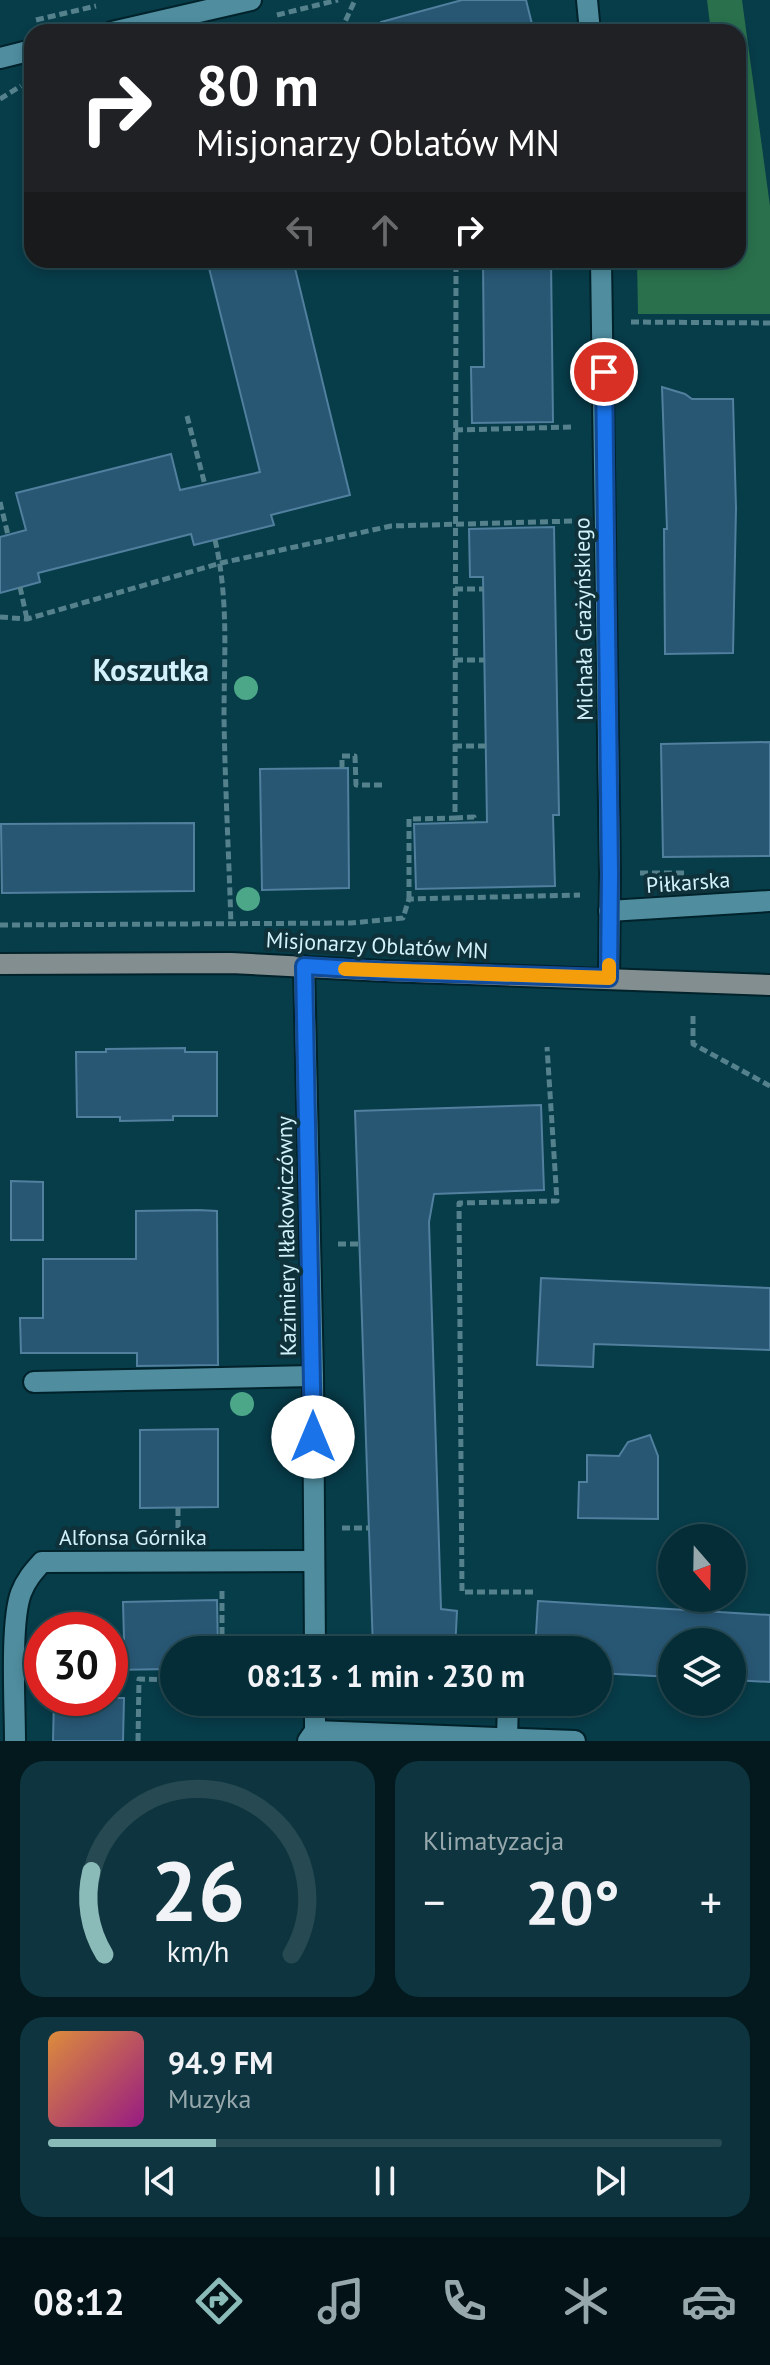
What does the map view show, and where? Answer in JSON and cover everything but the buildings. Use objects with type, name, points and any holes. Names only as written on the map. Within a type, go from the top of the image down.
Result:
[{"type":"street","points":[[147,24],[251,0]]},
{"type":"street","points":[[587,0],[589,24]]},
{"type":"street","points":[[0,58],[24,52]]},
{"type":"street","name":"Michała Grażyńskiego","points":[[601,268],[609,978]]},
{"type":"street","name":"Piłkarska","points":[[609,911],[770,901]]},
{"type":"street","name":"Misjonarzy Oblatów MN","points":[[0,964],[231,963],[770,985]]},
{"type":"street","name":"Kazimiery Iłłakowiczówny","points":[[304,966],[315,1636]]},
{"type":"street","points":[[34,1382],[313,1376]]},
{"type":"street","name":"Alfonsa Górnika","points":[[15,1741],[16,1625],[20,1596],[30,1574],[42,1562],[314,1561]]},
{"type":"street","points":[[314,1716],[312,1736],[575,1741]]},
{"type":"street","points":[[507,1738],[508,1716]]},
{"type":"path","points":[[344,24],[355,0]]},
{"type":"path","points":[[30,22],[106,4]]},
{"type":"path","points":[[0,99],[24,84]]},
{"type":"path","points":[[455,268],[455,818]]},
{"type":"path","points":[[631,322],[770,323]]},
{"type":"path","points":[[187,416],[205,485]]},
{"type":"path","points":[[455,430],[582,427]]},
{"type":"path","points":[[0,502],[8,535]]},
{"type":"path","points":[[0,617],[27,619],[221,563],[391,526],[583,520]]},
{"type":"path","points":[[215,540],[221,563],[226,614],[224,718],[231,939]]},
{"type":"path","points":[[20,587],[27,619]]},
{"type":"path","points":[[455,589],[483,589]]},
{"type":"path","points":[[455,660],[484,660]]},
{"type":"path","points":[[454,746],[486,746]]},
{"type":"path","points":[[342,768],[342,756],[355,756],[356,785],[383,785]]},
{"type":"path","points":[[0,925],[351,923],[403,918],[409,899],[409,819],[474,817],[475,823]]},
{"type":"path","points":[[409,899],[580,895],[580,885]]},
{"type":"path","points":[[693,1016],[693,1044],[770,1086]]},
{"type":"path","points":[[533,1592],[462,1592],[459,1203],[557,1201],[547,1047]]},
{"type":"path","points":[[336,1244],[361,1244]]},
{"type":"path","points":[[333,1528],[369,1528]]},
{"type":"path","points":[[222,1598],[222,1636]]},
{"type":"path","points":[[138,1741],[139,1679],[160,1680]]},
{"type":"green space","points":[[707,0],[742,0],[745,24],[710,24]]},
{"type":"green space","points":[[746,29],[770,206],[770,314],[638,314],[637,268],[746,268]]},
{"type":"slow traffic","points":[[345,969],[609,978],[609,965]]},
{"type":"district","name":"Koszutka","points":[[151,669]]},
{"type":"route","points":[[313,1437],[304,966],[609,978],[604,372]]}]
